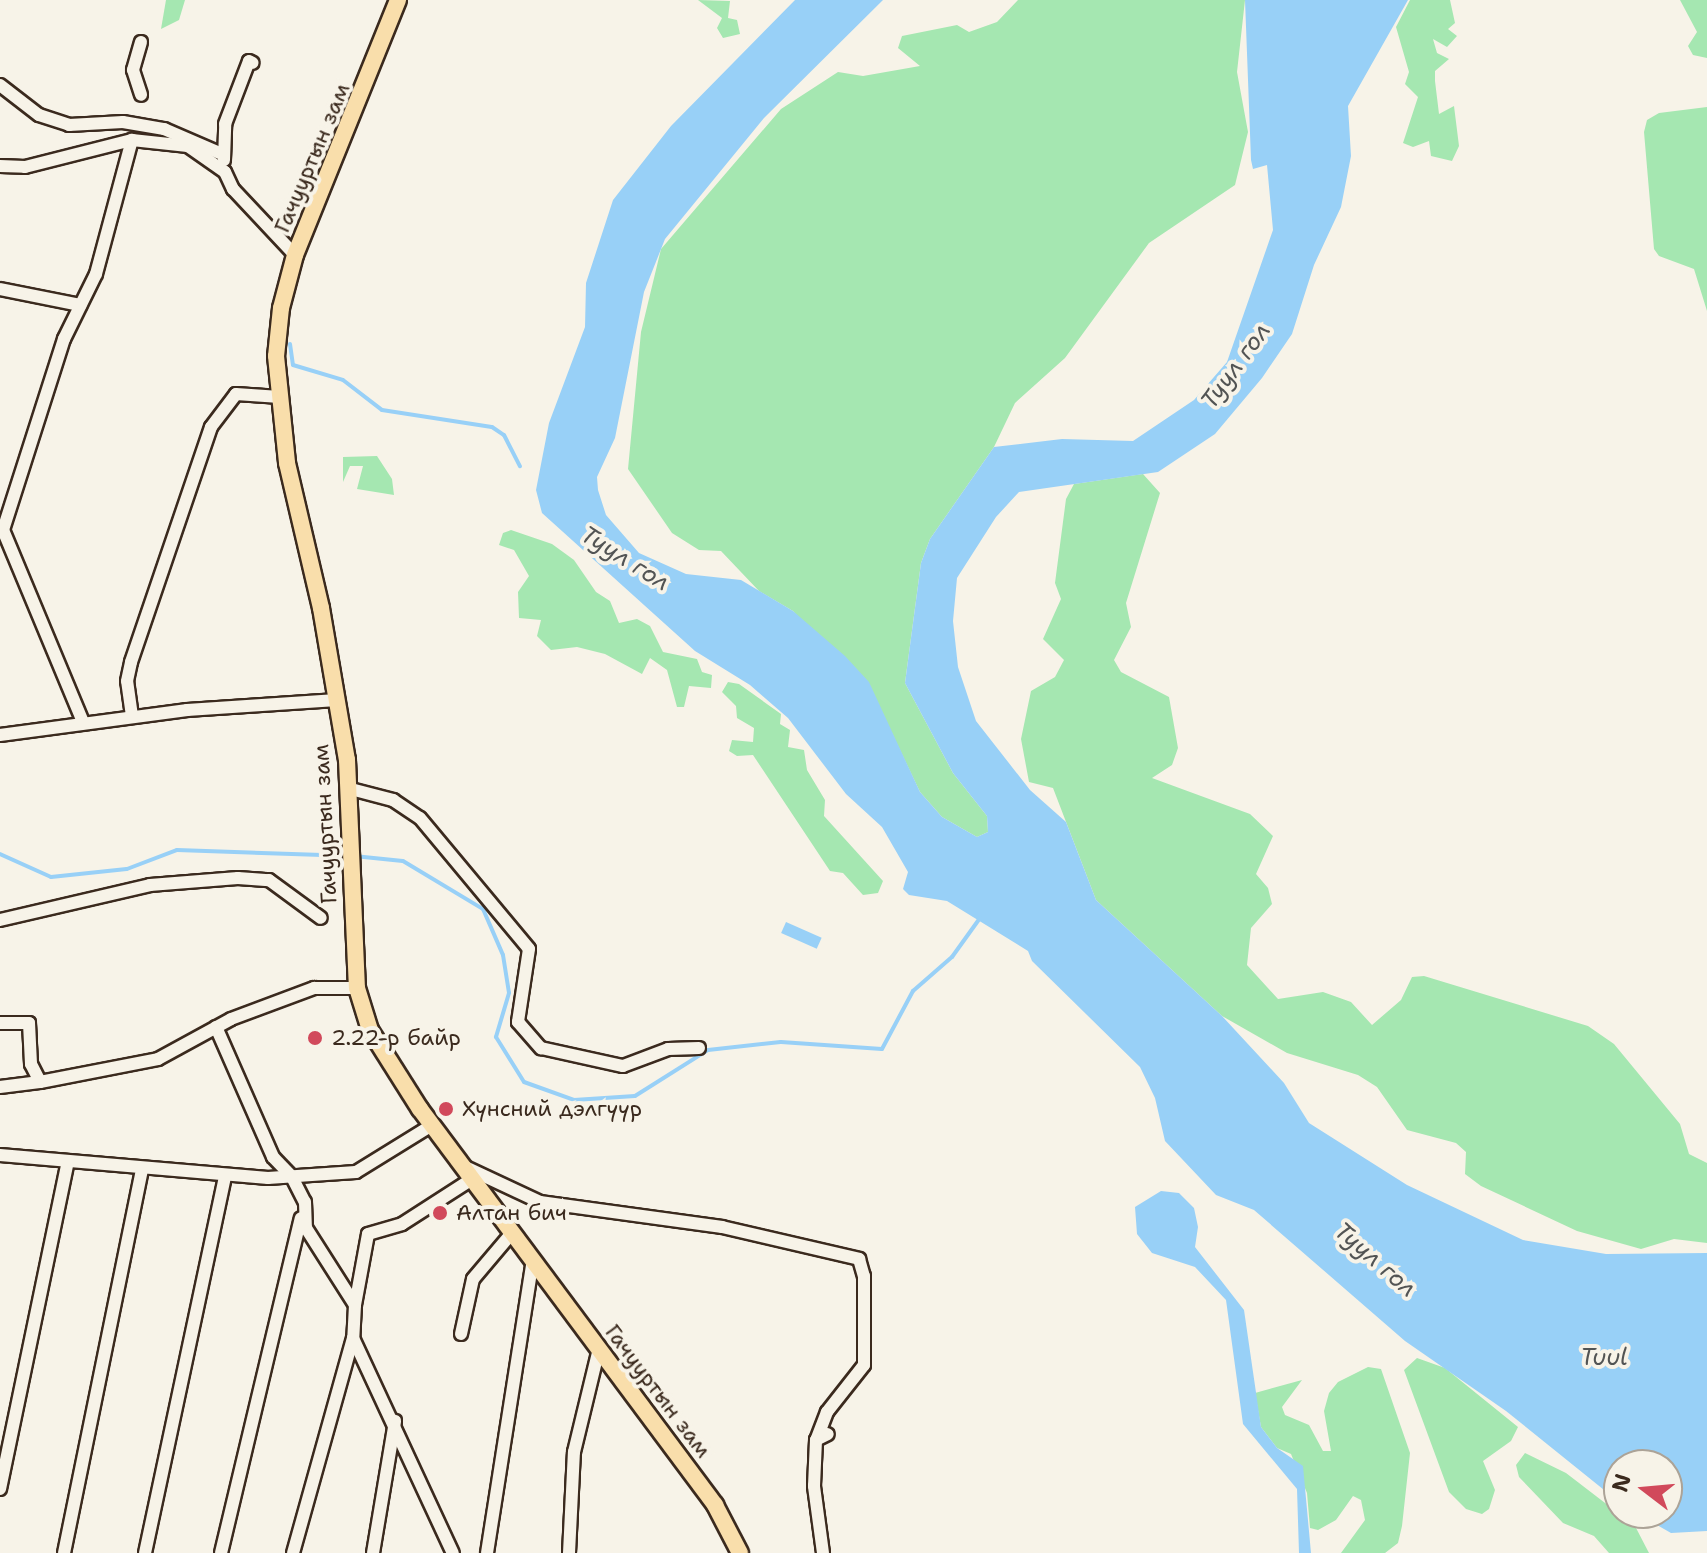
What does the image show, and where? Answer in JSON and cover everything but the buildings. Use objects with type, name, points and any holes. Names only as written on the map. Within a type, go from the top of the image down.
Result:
[{"type":"main road","name":"Гачууртын зам","points":[[398,0],[295,255],[281,308],[276,356],[287,463],[337,700],[347,788],[349,880],[357,988],[370,1030],[432,1125],[715,1505],[740,1553]]},
{"type":"street","points":[[141,42],[133,70],[141,95]]},
{"type":"street","points":[[253,63],[249,61],[225,124],[225,172],[233,189],[295,255]]},
{"type":"street","points":[[0,85],[39,115],[69,125],[155,127],[224,155]]},
{"type":"street","points":[[0,166],[25,167],[132,140],[188,146],[225,172]]},
{"type":"street","points":[[83,722],[3,530],[64,339],[96,274],[132,140]]},
{"type":"street","points":[[0,289],[80,305]]},
{"type":"street","points":[[132,716],[127,681],[131,662],[211,427],[236,394],[280,397]]},
{"type":"street","points":[[0,735],[132,716],[337,700]]},
{"type":"street","points":[[347,788],[393,800],[420,818],[529,949],[518,1022],[541,1048],[623,1066],[668,1049],[699,1048]]},
{"type":"street","points":[[0,920],[150,885],[238,878],[269,880],[321,918]]},
{"type":"street","points":[[0,1087],[158,1059],[216,1027],[314,988],[357,988]]},
{"type":"street","points":[[0,1023],[29,1023],[31,1064],[40,1082]]},
{"type":"street","points":[[216,1027],[273,1157],[292,1177],[305,1202],[306,1228],[355,1305]]},
{"type":"street","points":[[0,1155],[225,1176],[292,1177],[356,1172],[432,1125]]},
{"type":"street","points":[[0,1489],[68,1162]]},
{"type":"street","points":[[64,1553],[142,1169]]},
{"type":"street","points":[[293,1553],[353,1338],[355,1305],[368,1234],[402,1224],[468,1173],[540,1202],[722,1227],[859,1259],[864,1276],[864,1365],[827,1412],[814,1486],[823,1553]]},
{"type":"street","points":[[145,1553],[225,1176]]},
{"type":"street","points":[[221,1553],[305,1202]]},
{"type":"street","points":[[461,1334],[473,1279],[512,1233]]},
{"type":"street","points":[[487,1553],[533,1260]]},
{"type":"street","points":[[353,1338],[395,1421],[453,1553]]},
{"type":"street","points":[[569,1553],[574,1452],[599,1349]]},
{"type":"street","points":[[373,1553],[395,1421]]},
{"type":"green space","points":[[166,0],[185,0],[179,20],[161,29]]},
{"type":"green space","points":[[698,0],[730,1],[728,18],[737,20],[740,34],[723,38],[717,28],[722,18]]},
{"type":"green space","points":[[1018,0],[1245,0],[1237,72],[1248,132],[1235,185],[1149,243],[1065,358],[1015,403],[994,447],[930,539],[921,563],[905,683],[953,773],[987,816],[988,832],[977,837],[942,817],[920,792],[888,725],[793,611],[759,591],[721,551],[699,550],[672,533],[628,469],[641,332],[661,249],[781,109],[838,72],[863,76],[920,66],[898,48],[902,36],[957,25],[969,32],[997,22]]},
{"type":"green space","points":[[1410,0],[1450,0],[1455,23],[1448,29],[1457,36],[1447,47],[1433,39],[1437,53],[1449,59],[1435,71],[1435,81],[1439,114],[1454,106],[1459,146],[1452,161],[1431,156],[1429,141],[1413,147],[1403,143],[1418,97],[1405,84],[1409,72],[1396,27]]},
{"type":"green space","points":[[1680,0],[1707,0],[1707,58],[1693,55],[1688,46],[1697,32]]},
{"type":"green space","points":[[1707,107],[1707,311],[1694,269],[1659,256],[1654,249],[1644,132],[1647,120],[1659,113]]},
{"type":"green space","points":[[377,456],[392,479],[394,495],[357,489],[363,466],[350,466],[343,482],[343,457]]},
{"type":"green space","points":[[1143,474],[1160,493],[1126,603],[1131,627],[1114,660],[1121,672],[1169,697],[1178,748],[1172,765],[1152,778],[1250,814],[1273,836],[1256,874],[1268,888],[1272,904],[1251,928],[1247,965],[1278,999],[1323,992],[1351,1002],[1372,1025],[1401,1000],[1412,977],[1424,976],[1588,1026],[1614,1044],[1680,1124],[1689,1154],[1707,1163],[1707,1243],[1674,1239],[1641,1249],[1577,1231],[1481,1186],[1465,1174],[1466,1152],[1456,1143],[1407,1130],[1377,1087],[1358,1075],[1287,1053],[1222,1016],[1096,900],[1053,788],[1029,782],[1021,739],[1031,691],[1055,677],[1064,660],[1043,639],[1061,599],[1055,583],[1066,499],[1074,484]]},
{"type":"green space","points":[[511,530],[552,544],[574,560],[596,592],[610,601],[619,623],[637,619],[650,626],[663,652],[697,659],[702,672],[712,675],[711,688],[689,686],[684,707],[677,707],[667,670],[650,658],[642,674],[605,654],[577,647],[551,650],[537,636],[541,620],[519,618],[518,592],[529,576],[514,550],[499,545],[503,533]]},
{"type":"green space","points":[[728,682],[739,684],[781,714],[780,724],[790,730],[788,747],[804,750],[807,770],[825,800],[824,816],[883,881],[878,893],[863,895],[843,873],[830,871],[753,755],[737,756],[729,751],[732,740],[753,742],[754,728],[737,718],[736,706],[722,692]]},
{"type":"green space","points":[[1417,1358],[1445,1368],[1518,1427],[1511,1441],[1483,1461],[1495,1490],[1489,1509],[1482,1514],[1466,1509],[1449,1492],[1404,1370]]},
{"type":"green space","points":[[1368,1367],[1381,1369],[1410,1453],[1402,1526],[1398,1543],[1385,1553],[1341,1553],[1365,1520],[1361,1500],[1353,1496],[1336,1520],[1318,1530],[1310,1528],[1307,1493],[1291,1454],[1277,1448],[1261,1427],[1255,1393],[1302,1380],[1282,1407],[1285,1415],[1309,1425],[1323,1451],[1331,1451],[1324,1411],[1329,1393],[1338,1382]]},
{"type":"green space","points":[[1525,1453],[1566,1473],[1603,1501],[1603,1529],[1637,1529],[1649,1553],[1609,1553],[1594,1536],[1563,1523],[1519,1477],[1516,1465]]},
{"type":"water","name":"Tuul","points":[[795,0],[883,0],[764,118],[665,239],[644,292],[615,438],[597,477],[598,490],[606,515],[639,553],[686,574],[741,580],[793,611],[845,656],[869,682],[920,792],[942,817],[977,837],[988,832],[987,816],[953,773],[905,683],[921,563],[930,539],[994,447],[1062,439],[1133,441],[1194,400],[1227,362],[1273,230],[1267,165],[1253,169],[1251,160],[1245,0],[1408,0],[1348,106],[1351,156],[1341,207],[1314,265],[1292,334],[1262,378],[1215,434],[1158,472],[1019,492],[996,517],[957,578],[953,621],[958,667],[976,721],[1030,790],[1066,822],[1096,900],[1222,1016],[1284,1083],[1309,1123],[1407,1185],[1523,1240],[1606,1254],[1707,1253],[1707,1531],[1671,1533],[1664,1529],[1683,1529],[1683,1449],[1603,1449],[1603,1489],[1506,1411],[1405,1341],[1254,1210],[1216,1195],[1165,1141],[1155,1098],[1140,1067],[1032,961],[1028,951],[947,901],[909,895],[903,889],[908,872],[882,827],[846,794],[788,718],[750,685],[695,651],[542,513],[536,490],[549,423],[585,327],[586,283],[613,200],[671,126]]},
{"type":"water","points":[[786,922],[822,938],[817,949],[781,933]]},
{"type":"water","points":[[1161,1191],[1179,1193],[1194,1208],[1198,1227],[1195,1247],[1244,1310],[1261,1427],[1277,1448],[1303,1466],[1311,1553],[1299,1553],[1297,1489],[1243,1424],[1226,1300],[1195,1267],[1152,1253],[1137,1234],[1135,1207]]},
{"type":"waterway","points":[[290,344],[293,365],[343,380],[382,410],[492,427],[504,435],[520,466]]},
{"type":"waterway","points":[[0,854],[51,877],[127,869],[177,850],[345,856]]},
{"type":"waterway","points":[[354,856],[403,861],[483,909],[503,955],[509,993],[496,1037],[524,1082],[574,1100],[635,1096],[708,1050],[781,1042],[882,1049],[913,991],[952,957],[980,918]]},
{"type":"place","name":"2.22-р байр","points":[[315,1038]]},
{"type":"place","name":"Хүнсний дэлгүүр","points":[[446,1109]]},
{"type":"place","name":"Алтан бич","points":[[440,1213]]},
{"type":"water label","name":"Туул гол","points":[[1236,366]]},
{"type":"water label","name":"Туул гол","points":[[625,559]]},
{"type":"water label","name":"Туул гол","points":[[1375,1260]]}]
